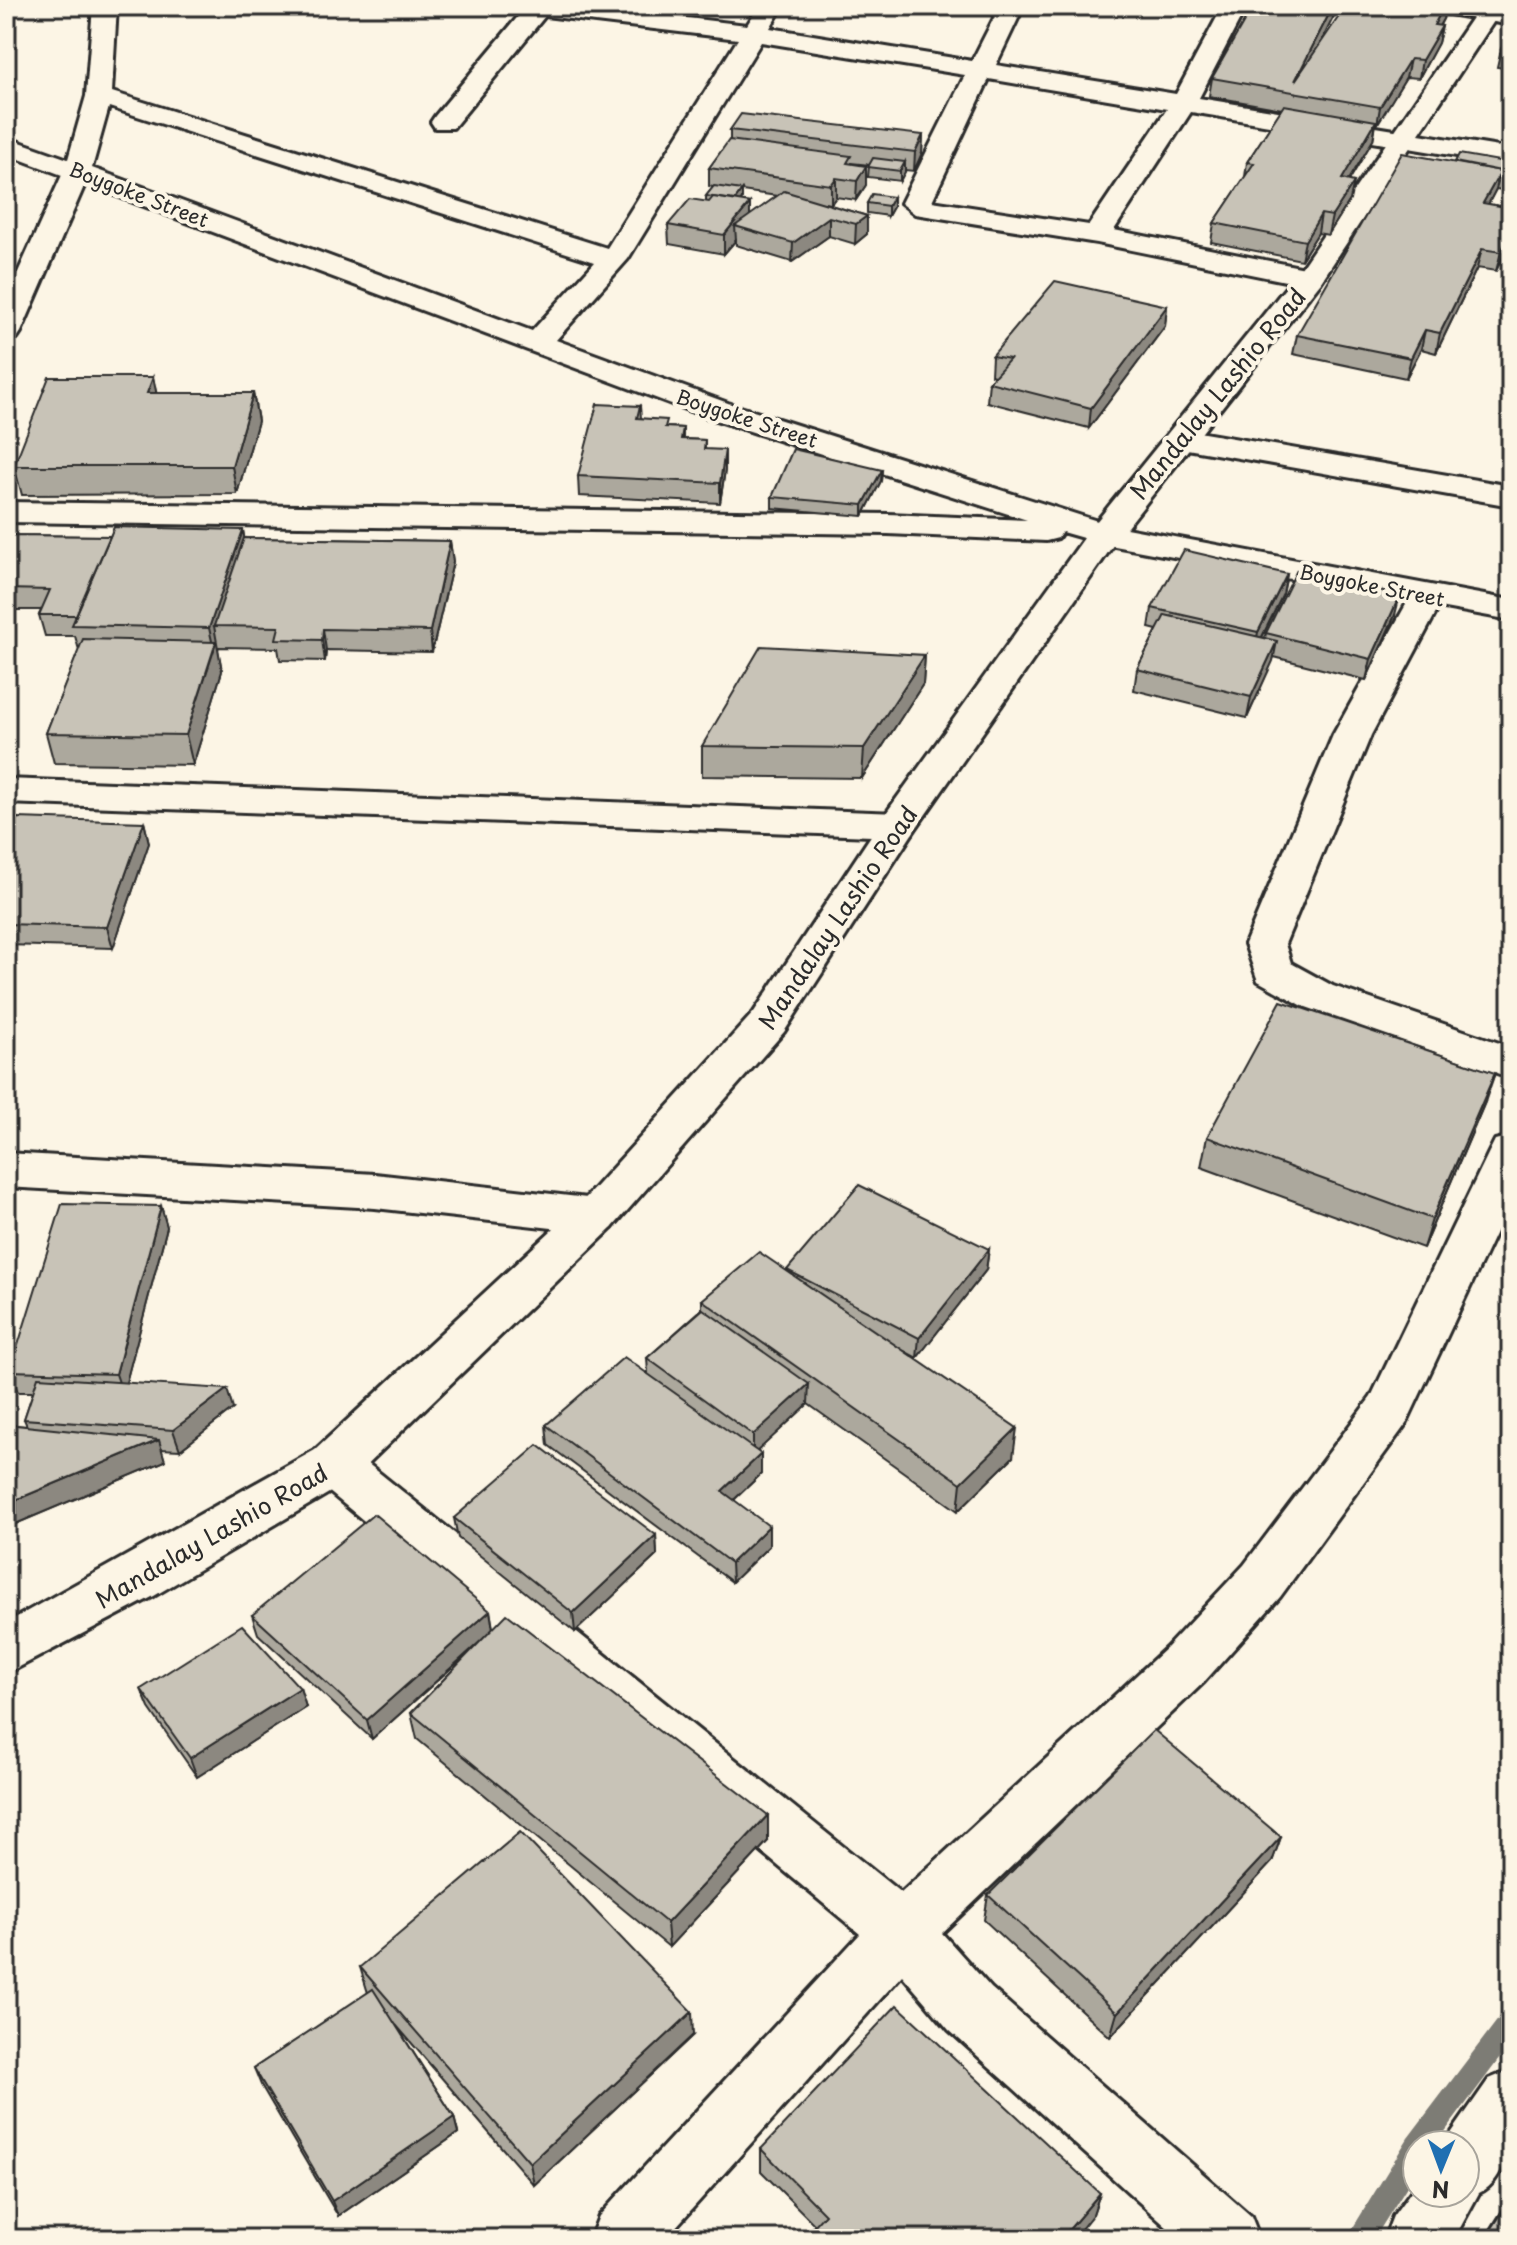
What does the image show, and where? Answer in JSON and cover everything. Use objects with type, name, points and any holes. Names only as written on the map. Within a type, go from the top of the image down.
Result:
[{"type":"main road","points":[[9,320],[78,170],[99,96],[105,6]]},
{"type":"main road","points":[[536,344],[614,259],[772,6]]},
{"type":"main road","points":[[1012,6],[915,203],[925,208],[1097,235],[1310,277]]},
{"type":"main road","points":[[1097,235],[1184,103],[1235,6]]},
{"type":"main road","points":[[1444,6],[1497,13]]},
{"type":"main road","points":[[444,122],[533,7],[753,33],[983,68],[1511,157]]},
{"type":"main road","name":"Mandalay Lashio Road","points":[[6,1650],[136,1580],[333,1465],[596,1216],[769,1022],[898,825],[1104,534],[1310,277],[1497,13]]},
{"type":"main road","points":[[99,96],[614,259]]},
{"type":"main road","name":"Boygoke Street","points":[[6,145],[717,410],[1104,534],[1511,610]]},
{"type":"main road","points":[[1181,439],[1511,496]]},
{"type":"main road","points":[[6,512],[888,524],[1104,534]]},
{"type":"main road","points":[[1428,596],[1352,735],[1265,944],[1273,971],[1318,996],[1511,1063]]},
{"type":"main road","points":[[6,791],[898,825]]},
{"type":"main road","points":[[622,2239],[902,1931],[1185,1665],[1262,1581],[1389,1410],[1511,1152]]},
{"type":"main road","points":[[6,1170],[375,1191],[596,1216]]},
{"type":"main road","points":[[333,1465],[902,1931],[970,2009],[1228,2239]]},
{"type":"main road","points":[[1481,2145],[1511,2101]]},
{"type":"main road","points":[[1416,2239],[1437,2209]]},
{"type":"building","points":[[1253,6],[1333,6],[1295,81],[1346,6],[1444,6],[1434,25],[1442,26],[1422,60],[1410,59],[1380,107],[1212,78]]},
{"type":"building","points":[[1511,29],[1511,51],[1501,49]]},
{"type":"building","points":[[1284,105],[1376,121],[1342,179],[1354,182],[1332,216],[1321,214],[1305,241],[1214,223],[1254,163],[1247,162]]},
{"type":"building","points":[[741,114],[923,135],[915,152],[730,130]]},
{"type":"building","points":[[729,140],[851,156],[847,163],[866,166],[857,181],[836,178],[831,185],[709,168]]},
{"type":"building","points":[[1402,153],[1501,171],[1483,203],[1511,208],[1511,231],[1501,252],[1482,249],[1440,333],[1425,330],[1411,358],[1297,335]]},
{"type":"building","points":[[1459,154],[1511,163],[1511,181],[1499,179],[1501,171],[1455,162]]},
{"type":"building","points":[[873,158],[905,162],[900,171],[868,167]]},
{"type":"building","points":[[714,186],[742,190],[735,200],[706,196]]},
{"type":"building","points":[[784,191],[867,216],[856,224],[829,217],[793,243],[735,226]]},
{"type":"building","points":[[872,194],[893,197],[888,206],[867,203]]},
{"type":"building","points":[[713,197],[750,203],[724,235],[668,225],[690,199],[709,202]]},
{"type":"building","points":[[1055,281],[1167,306],[1091,408],[989,382],[1010,359],[992,356]]},
{"type":"building","points":[[49,377],[153,377],[147,393],[253,393],[232,466],[14,466]]},
{"type":"building","points":[[597,404],[640,406],[637,418],[667,420],[665,427],[683,428],[681,439],[705,440],[704,449],[725,450],[720,483],[578,476]]},
{"type":"building","points":[[793,449],[882,470],[863,505],[772,497]]},
{"type":"building","points":[[114,527],[243,530],[209,628],[72,625]]},
{"type":"building","points":[[6,535],[110,536],[76,615],[39,615],[50,590],[6,589]]},
{"type":"building","points":[[244,538],[450,541],[430,631],[323,629],[322,640],[276,639],[279,627],[214,626]]},
{"type":"building","points":[[1184,550],[1287,574],[1258,632],[1152,608]]},
{"type":"building","points":[[1297,570],[1400,595],[1371,659],[1266,633]]},
{"type":"building","points":[[1165,615],[1277,641],[1251,697],[1137,669]]},
{"type":"building","points":[[83,639],[216,642],[186,735],[46,733]]},
{"type":"building","points":[[761,646],[925,655],[864,748],[702,746]]},
{"type":"building","points":[[17,818],[144,822],[107,927],[6,924],[6,844]]},
{"type":"building","points":[[1281,1001],[1495,1073],[1432,1219],[1207,1137]]},
{"type":"building","points":[[859,1185],[989,1249],[919,1338],[787,1270]]},
{"type":"building","points":[[62,1204],[161,1206],[116,1374],[10,1371]]},
{"type":"building","points":[[759,1252],[1017,1428],[961,1483],[702,1300]]},
{"type":"building","points":[[703,1309],[809,1384],[753,1435],[647,1358]]},
{"type":"building","points":[[624,1357],[761,1454],[722,1491],[769,1526],[731,1563],[546,1425]]},
{"type":"building","points":[[38,1377],[227,1389],[173,1430],[24,1419]]},
{"type":"building","points":[[6,1424],[159,1440],[6,1504]]},
{"type":"building","points":[[538,1445],[656,1535],[573,1613],[454,1518]]},
{"type":"building","points":[[374,1514],[490,1611],[367,1720],[252,1615]]},
{"type":"building","points":[[507,1614],[768,1815],[667,1923],[411,1713]]},
{"type":"building","points":[[242,1625],[300,1688],[190,1758],[141,1689]]},
{"type":"building","points":[[1154,1730],[1281,1837],[1117,2013],[988,1895]]},
{"type":"building","points":[[520,1832],[692,2012],[530,2163],[360,1967]]},
{"type":"building","points":[[373,1989],[454,2117],[332,2201],[254,2068]]},
{"type":"building","points":[[897,2005],[1100,2193],[1061,2239],[802,2239],[825,2214],[761,2149]]},
{"type":"building","points":[[1511,2199],[1511,2239],[1485,2239]]},
{"type":"waterway","points":[[1431,2129],[1511,2023]]},
{"type":"waterway","points":[[1359,2239],[1401,2172]]}]
